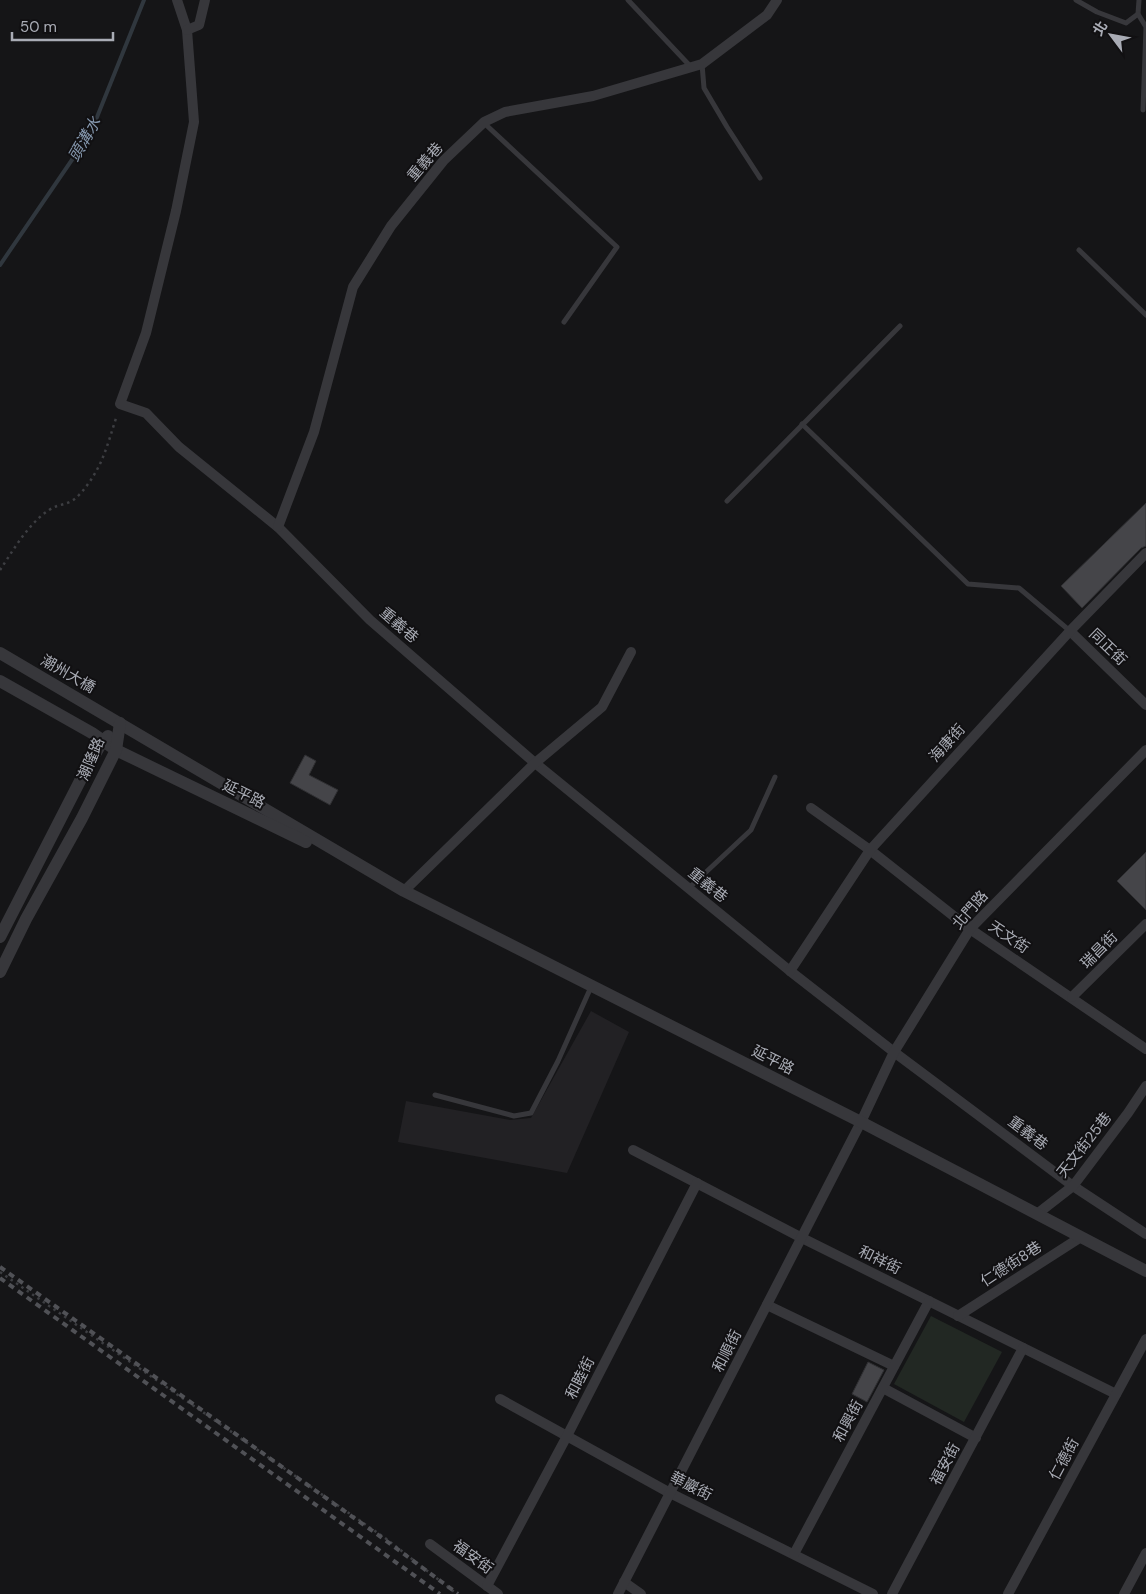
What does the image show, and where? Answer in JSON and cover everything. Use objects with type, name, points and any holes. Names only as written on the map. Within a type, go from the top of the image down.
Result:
[{"type":"street","points":[[120,404],[146,333],[176,211],[194,122],[187,30],[177,0]]},
{"type":"street","points":[[187,30],[199,25],[205,0]]},
{"type":"street","name":"重義巷","points":[[278,527],[314,432],[353,287],[392,226],[444,160],[484,122],[505,112],[593,96],[697,66],[767,15],[777,0]]},
{"type":"street","name":"重義巷","points":[[120,404],[146,413],[179,448],[278,527],[370,620],[535,763],[790,971],[894,1052],[1073,1186],[1146,1234]]},
{"type":"street","name":"海康街","points":[[790,971],[870,850],[1070,631],[1146,553]]},
{"type":"street","name":"同正街","points":[[1070,631],[1146,706]]},
{"type":"street","points":[[404,891],[535,763],[602,707],[631,652]]},
{"type":"street","name":"潮州大橋","points":[[0,653],[120,722]]},
{"type":"street","name":"延平路","points":[[0,682],[92,733],[102,742],[116,750],[385,880]]},
{"type":"street","name":"潮隆路","points":[[0,937],[102,742],[120,722]]},
{"type":"street","name":"潮隆路","points":[[0,972],[26,919],[82,818],[116,750],[120,722]]},
{"type":"street","name":"延平路","points":[[120,722],[404,891],[861,1122],[1146,1271]]},
{"type":"street","name":"北門路","points":[[861,1122],[894,1052],[970,930],[1146,750]]},
{"type":"street","name":"天文街","points":[[811,808],[870,850],[970,930],[1072,997],[1146,1049]]},
{"type":"street","name":"瑞昌街","points":[[1072,997],[1146,924]]},
{"type":"street","name":"天文街25巷","points":[[1038,1214],[1073,1186],[1146,1086]]},
{"type":"street","name":"和順街","points":[[618,1594],[861,1122]]},
{"type":"street","name":"和祥街","points":[[632,1150],[802,1238],[1116,1394]]},
{"type":"street","name":"和睦街","points":[[487,1586],[567,1436],[697,1183]]},
{"type":"street","name":"仁德街8巷","points":[[958,1316],[1081,1237]]},
{"type":"street","name":"和興街","points":[[794,1554],[929,1301]]},
{"type":"street","points":[[767,1306],[894,1366]]},
{"type":"street","name":"仁德街","points":[[1008,1594],[1146,1339]]},
{"type":"street","name":"福安街","points":[[892,1594],[1023,1348]]},
{"type":"street","points":[[883,1388],[976,1438]]},
{"type":"street","name":"華巖街","points":[[500,1398],[670,1493],[873,1594]]},
{"type":"street","name":"福安街","points":[[430,1544],[498,1594]]},
{"type":"street","points":[[1124,1594],[1146,1553]]},
{"type":"street","points":[[624,1582],[641,1594]]},
{"type":"lane","points":[[628,0],[697,66],[704,88],[760,178]]},
{"type":"lane","points":[[1076,0],[1097,12],[1126,23],[1138,14]]},
{"type":"lane","points":[[1139,0],[1138,14],[1146,27],[1143,110]]},
{"type":"lane","points":[[484,122],[617,247],[564,322]]},
{"type":"lane","points":[[1079,250],[1146,314]]},
{"type":"lane","points":[[727,501],[900,326]]},
{"type":"lane","points":[[802,424],[968,584],[1019,588],[1070,631]]},
{"type":"lane","points":[[689,888],[751,830],[774,776]]},
{"type":"lane","points":[[435,1095],[514,1116],[531,1113],[558,1061],[591,986]]},
{"type":"path","points":[[0,570],[30,527],[50,509],[68,504],[78,497],[89,483],[102,463],[120,404]]},
{"type":"path","points":[[0,1272],[385,1538],[457,1594]]},
{"type":"shaded area","points":[[591,1011],[629,1032],[567,1173],[398,1142],[406,1101],[510,1120],[531,1118]]},
{"type":"shaded area","points":[[931,1316],[1002,1352],[964,1422],[894,1384]]},
{"type":"building","points":[[1146,503],[1146,546],[1141,548],[1082,608],[1061,586]]},
{"type":"building","points":[[305,755],[316,761],[309,775],[338,790],[330,805],[290,783]]},
{"type":"building","points":[[1146,852],[1146,910],[1117,881]]},
{"type":"building","points":[[868,1362],[884,1370],[867,1402],[852,1394]]},
{"type":"waterway","name":"頭溝水","points":[[0,265],[91,132],[144,0]]},
{"type":"railway","points":[[0,1267],[381,1537],[458,1594]]},
{"type":"railway","points":[[0,1278],[440,1594]]}]
